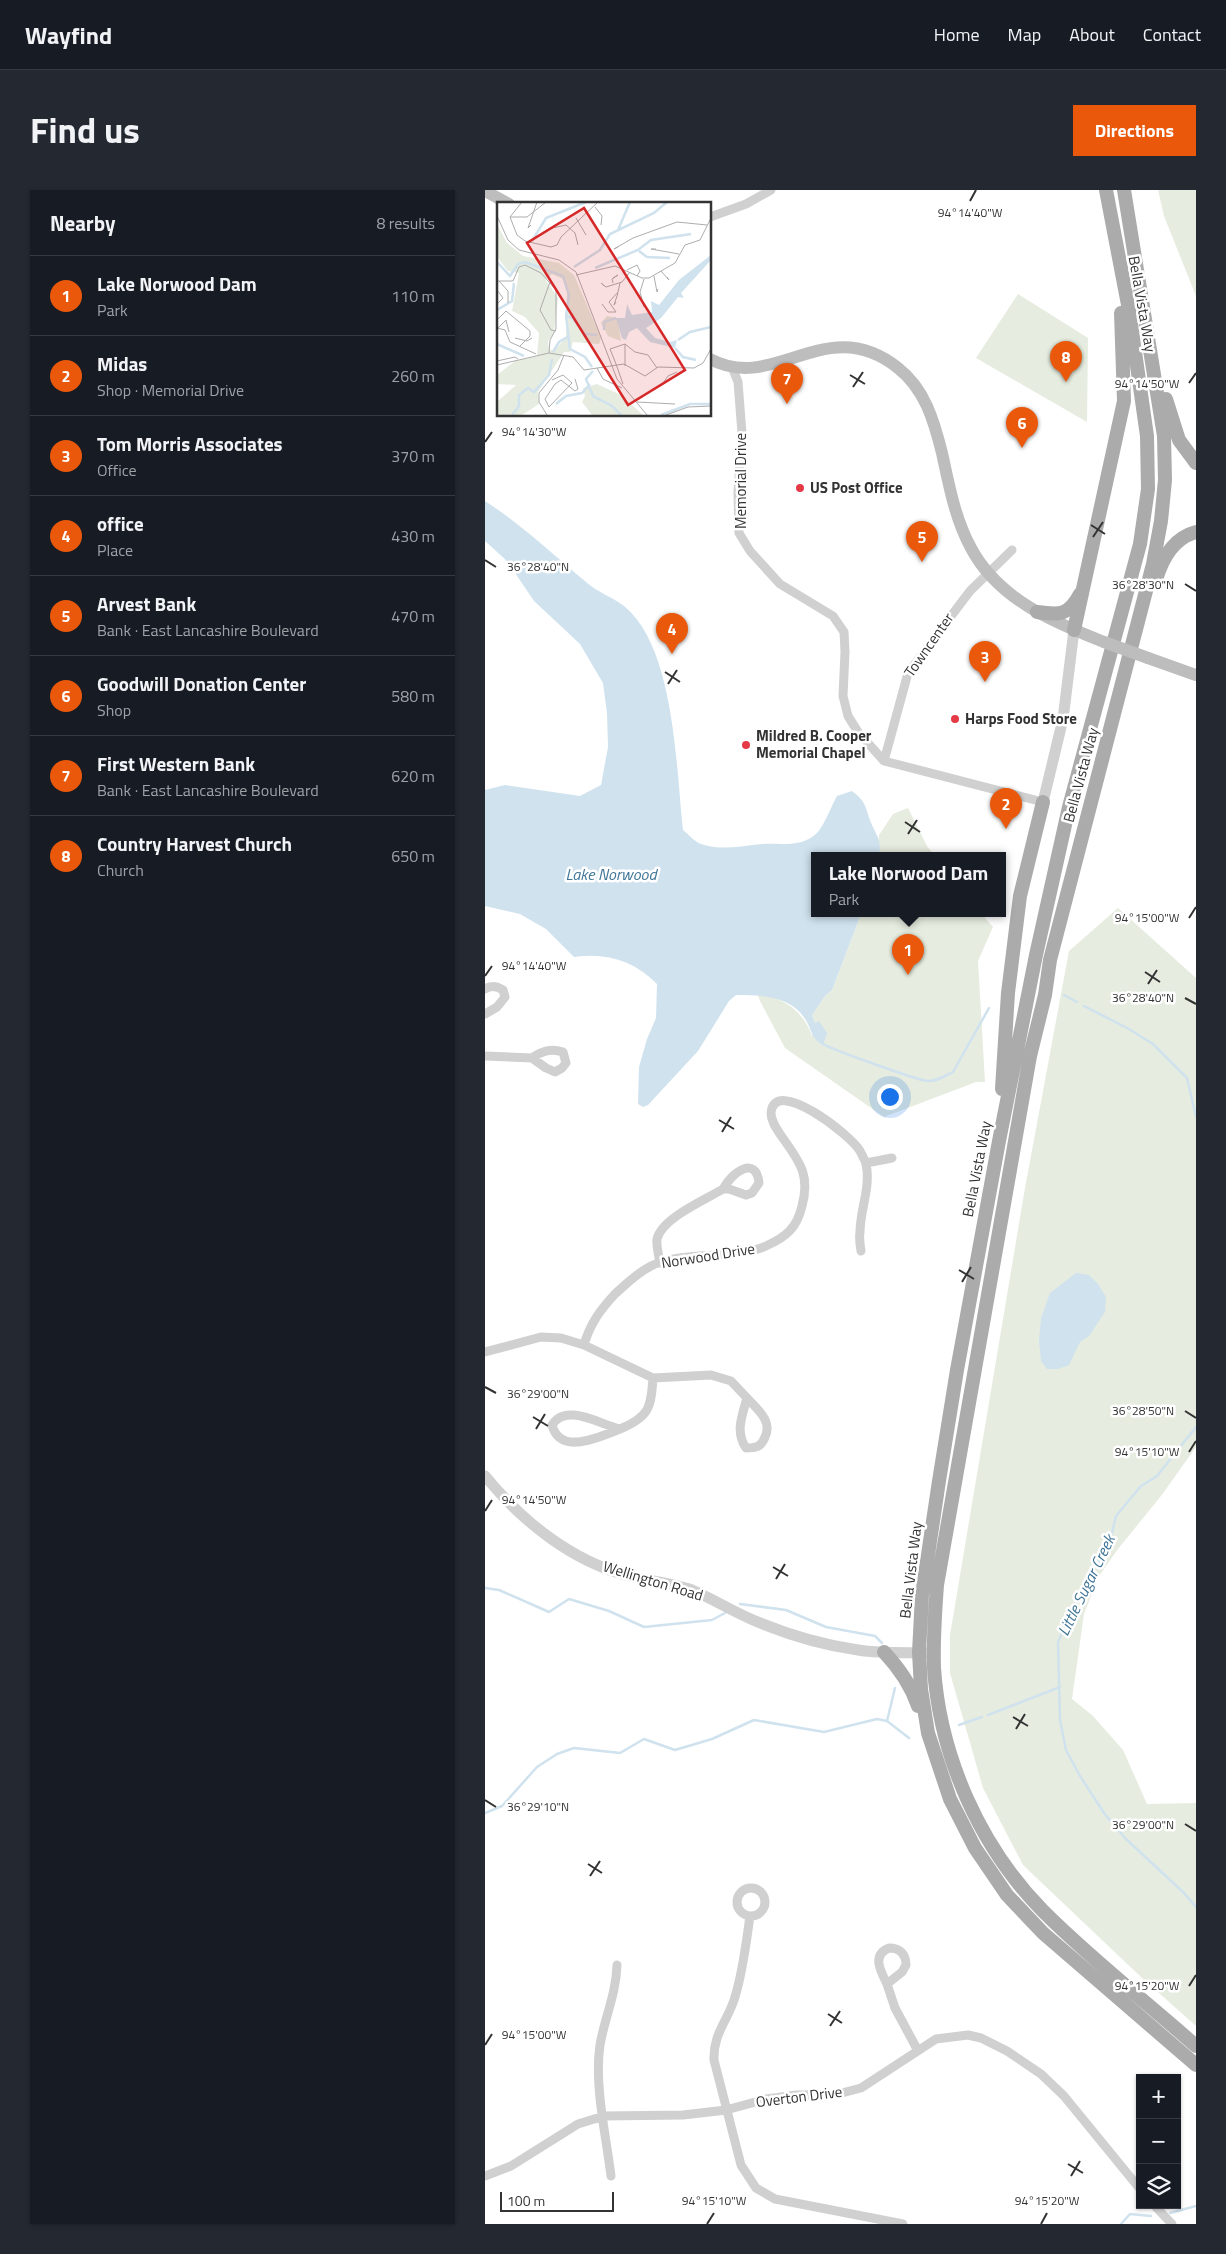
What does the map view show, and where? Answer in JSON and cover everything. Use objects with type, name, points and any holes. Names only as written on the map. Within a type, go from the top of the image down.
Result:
[{"type":"main road","name":"Bella Vista Way","points":[[1106,190],[1115,248],[1129,310],[1147,436],[1148,489],[1140,544],[1069,807],[1036,956],[999,1141],[957,1370],[921,1594],[919,1652],[921,1689],[928,1733],[950,1799],[975,1848],[1007,1894],[1043,1933],[1196,2066]]},
{"type":"main road","name":"Bella Vista Way","points":[[1124,190],[1164,436],[1165,480],[1161,521],[1153,564],[1050,960],[1045,995],[1030,1056],[937,1585],[934,1653],[940,1711],[946,1738],[970,1804],[990,1842],[1014,1877],[1042,1910],[1196,2046]]},
{"type":"main road","points":[[485,191],[505,202]]},
{"type":"main road","points":[[1074,630],[1124,402],[1124,364],[1115,248]]},
{"type":"main road","points":[[1144,311],[1156,344],[1170,414],[1179,440],[1196,463]]},
{"type":"main road","points":[[711,359],[732,367],[755,368],[775,364],[821,348],[851,346],[885,358],[900,369],[915,384],[926,402],[936,428],[952,501],[961,527],[970,547],[989,573],[1003,588],[1037,612],[1074,630],[1196,675]]},
{"type":"main road","points":[[1119,697],[1139,645],[1159,571],[1175,544],[1196,532]]},
{"type":"main road","points":[[1037,612],[1055,615],[1065,613],[1075,602],[1085,584]]},
{"type":"main road","points":[[999,1141],[1008,993],[1020,896],[1043,802]]},
{"type":"main road","points":[[884,1652],[899,1668],[914,1694],[928,1733]]},
{"type":"street","points":[[711,218],[746,204],[771,190]]},
{"type":"street","name":"Memorial Drive","points":[[732,367],[737,382],[742,432],[738,492],[739,533],[750,551],[780,584],[833,616],[843,632],[845,652],[843,696],[848,716],[858,732],[885,761]]},
{"type":"street","name":"Towncenter","points":[[885,761],[908,673],[950,614],[970,591],[1012,550]]},
{"type":"street","points":[[885,761],[1043,802],[1063,720],[1074,630]]},
{"type":"street","points":[[485,989],[491,986],[498,987],[503,990],[505,997],[497,1007],[485,1014]]},
{"type":"street","points":[[485,1056],[532,1058]]},
{"type":"street","name":"Norwood Drive","points":[[584,1345],[587,1333],[600,1310],[627,1282],[647,1268],[660,1263],[745,1252],[765,1246],[790,1233],[801,1213],[806,1192],[804,1172],[771,1118],[771,1112],[775,1104],[781,1100],[803,1107],[830,1122],[857,1145],[866,1164]]},
{"type":"street","points":[[861,1251],[860,1231],[867,1177],[866,1164],[892,1158]]},
{"type":"street","points":[[660,1263],[657,1240],[663,1228],[675,1217],[723,1189]]},
{"type":"street","points":[[485,1352],[541,1337],[561,1338],[584,1345],[653,1378],[711,1375],[731,1381],[747,1398],[762,1414],[767,1423],[767,1433],[762,1444],[756,1448],[746,1448],[741,1441],[739,1432],[747,1398]]},
{"type":"street","points":[[620,1429],[575,1414],[564,1415],[556,1419],[553,1425],[554,1432],[560,1439],[570,1443],[596,1438],[620,1429],[634,1423],[647,1412],[651,1401],[653,1378]]},
{"type":"street","name":"Wellington Road","points":[[485,1476],[504,1500],[530,1524],[567,1548],[603,1567],[627,1576],[689,1589],[753,1620],[791,1634],[843,1647],[884,1652],[934,1653]]},
{"type":"street","points":[[749,1916],[744,1963],[734,2000],[713,2045],[714,2060],[741,2165],[756,2188],[775,2199],[903,2224]]},
{"type":"street","points":[[611,2176],[600,2090],[600,2045],[616,1987],[617,1965]]},
{"type":"street","points":[[887,1984],[895,2008],[917,2049]]},
{"type":"street","name":"Overton Drive","points":[[485,2176],[511,2166],[578,2124],[604,2116],[683,2114],[726,2110],[767,2099],[797,2095],[834,2095],[861,2088],[917,2049],[936,2039],[967,2035],[981,2038],[1007,2051],[1041,2074],[1064,2096],[1136,2184]]},
{"type":"street","points":[[1158,2209],[1172,2224]]},
{"type":"shaded area","points":[[1158,190],[1196,190],[1196,296],[1164,216]]},
{"type":"shaded area","points":[[1018,294],[1088,338],[1087,422],[976,358]]},
{"type":"shaded area","points":[[908,808],[932,852],[879,852],[879,835],[893,814]]},
{"type":"shaded area","points":[[1118,908],[1196,978],[1196,1447],[1099,1576],[1084,1614],[1072,1699],[1093,1716],[1123,1750],[1147,1804],[1196,1803],[1196,2026],[1142,1978],[1023,1865],[983,1788],[950,1673],[950,1635],[1025,1188],[1069,951]]},
{"type":"shaded area","points":[[860,917],[985,917],[993,927],[978,961],[985,1082],[976,1082],[884,1117],[785,1048],[757,993],[775,998],[791,1007],[803,1019],[812,1036],[815,1023],[812,1015],[825,996],[832,990]]},
{"type":"water","name":"Lake Norwood","points":[[485,501],[524,529],[590,586],[624,606],[641,625],[654,650],[663,679],[675,743],[683,830],[694,840],[701,844],[724,848],[798,843],[811,838],[820,830],[837,796],[852,791],[864,803],[879,840],[879,852],[811,852],[811,917],[860,917],[832,990],[825,996],[812,1015],[815,1023],[819,1021],[827,1033],[823,1045],[815,1039],[808,1024],[795,1008],[777,999],[736,995],[729,1001],[698,1051],[648,1105],[643,1107],[638,1104],[639,1067],[647,1039],[656,1018],[657,984],[639,969],[619,960],[597,956],[574,957],[546,929],[520,914],[485,906],[485,790],[505,785],[580,796],[601,785],[608,747],[607,713],[603,683],[580,644],[534,601],[507,561],[485,541]]},
{"type":"water","points":[[1076,1273],[1089,1275],[1098,1284],[1106,1297],[1105,1312],[1089,1336],[1080,1342],[1069,1365],[1058,1369],[1047,1369],[1041,1361],[1039,1341],[1041,1318],[1050,1293]]},
{"type":"waterway","points":[[1064,995],[1077,1002]]},
{"type":"waterway","points":[[1084,1006],[1129,1029],[1153,1044],[1187,1078],[1196,1117]]},
{"type":"waterway","points":[[822,1043],[891,1070],[927,1081],[934,1081],[953,1072],[989,1008]]},
{"type":"waterway","name":"Little Sugar Creek","points":[[1196,1427],[1157,1476],[1141,1486],[1116,1516],[1110,1541],[1074,1606],[1058,1642],[1060,1720],[1066,1750],[1104,1813],[1126,1839],[1184,1893],[1196,1907]]},
{"type":"waterway","points":[[485,1588],[499,1590],[549,1612],[569,1599],[609,1611],[644,1627],[712,1620],[725,1613]]},
{"type":"waterway","points":[[740,1604],[786,1610],[826,1627],[875,1636],[882,1643]]},
{"type":"waterway","points":[[988,1715],[1060,1687]]},
{"type":"waterway","points":[[887,1721],[895,1688]]},
{"type":"waterway","points":[[959,1725],[982,1717]]},
{"type":"waterway","points":[[485,1813],[502,1806],[537,1767],[557,1754],[574,1748],[620,1753],[644,1739],[675,1750],[712,1739],[754,1720],[824,1732],[877,1719],[887,1721],[909,1738]]},
{"type":"waterway","points":[[1170,2213],[1196,2206]]},
{"type":"waterway","points":[[1121,2224],[1130,2214],[1151,2216]]},
{"type":"place","name":"Country Harvest Church","points":[[1066,382]]},
{"type":"place","name":"First Western Bank","points":[[787,404]]},
{"type":"place","name":"Goodwill Donation Center","points":[[1022,448]]},
{"type":"place","name":"US Post Office","points":[[800,488]]},
{"type":"place","name":"Arvest Bank","points":[[922,562]]},
{"type":"place","name":"office","points":[[672,654]]},
{"type":"place","name":"Tom Morris Associates","points":[[985,682]]},
{"type":"place","name":"Harps Food Store","points":[[955,719]]},
{"type":"place","name":"Mildred B. Cooper Memorial Chapel","points":[[746,745]]},
{"type":"place","name":"Midas","points":[[1006,829]]},
{"type":"place","name":"Lake Norwood Dam","points":[[908,975]]}]
